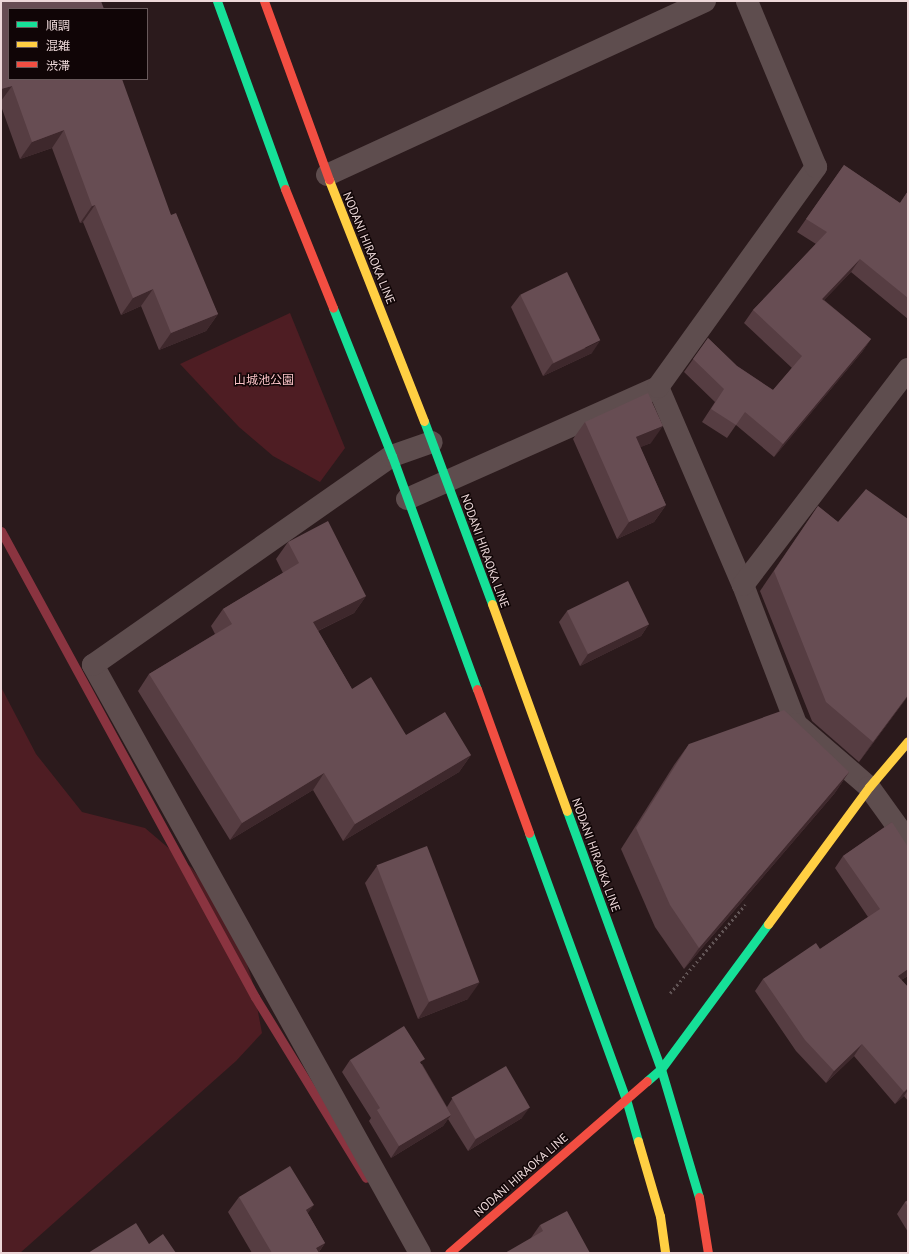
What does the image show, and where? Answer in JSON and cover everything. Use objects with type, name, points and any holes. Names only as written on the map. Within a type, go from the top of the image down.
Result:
[{"type":"main road","points":[[217,1],[287,193],[392,456],[626,1099],[660,1216],[665,1253]]},
{"type":"main road","name":"NODANI HIRAOKA LINE","points":[[264,1],[327,175],[447,480],[661,1069],[449,1253]]},
{"type":"main road","points":[[708,1253],[700,1200],[661,1069],[869,787],[908,741]]},
{"type":"street","points":[[327,175],[705,1]]},
{"type":"street","points":[[407,499],[658,387],[816,168],[747,1]]},
{"type":"street","points":[[743,585],[908,369]]},
{"type":"street","points":[[658,387],[743,585],[796,724],[869,787],[908,841]]},
{"type":"street","points":[[420,1253],[93,665],[392,456],[432,442]]},
{"type":"green space","name":"山城池公園","points":[[290,313],[345,448],[320,482],[273,456],[239,427],[180,364]]},
{"type":"green space","points":[[1,687],[36,754],[82,812],[145,828],[192,868],[235,927],[252,980],[262,1033],[236,1061],[20,1253],[1,1253]]},
{"type":"building","points":[[1,1],[101,1],[104,8],[8,8],[8,80],[122,80],[171,215],[176,213],[218,314],[171,333],[153,289],[133,298],[95,205],[92,206],[64,130],[32,142],[12,86],[1,89]]},
{"type":"building","points":[[844,165],[900,203],[908,191],[908,298],[860,259],[822,299],[871,339],[783,444],[745,412],[736,425],[711,409],[724,389],[693,359],[708,338],[737,366],[773,390],[802,356],[753,310],[827,232],[806,219]]},
{"type":"building","points":[[567,272],[600,340],[554,363],[520,295]]},
{"type":"building","points":[[648,393],[663,426],[636,437],[666,505],[629,522],[585,422]]},
{"type":"building","points":[[866,489],[908,519],[908,695],[873,742],[826,702],[774,571],[818,506],[838,522]]},
{"type":"building","points":[[328,521],[366,596],[313,622],[352,689],[371,677],[406,735],[445,712],[471,755],[355,824],[324,773],[242,823],[149,674],[232,624],[223,609],[299,563],[288,542]]},
{"type":"building","points":[[628,581],[649,624],[588,654],[567,611]]},
{"type":"building","points":[[784,710],[849,772],[699,948],[670,905],[636,828],[689,744]]},
{"type":"building","points":[[892,822],[908,847],[908,969],[898,976],[908,987],[908,1088],[904,1092],[862,1044],[834,1071],[805,1040],[763,979],[816,943],[820,949],[880,909],[843,856]]},
{"type":"building","points":[[427,846],[479,982],[429,1002],[377,865]]},
{"type":"building","points":[[404,1026],[425,1059],[420,1062],[451,1115],[399,1146],[377,1110],[380,1108],[350,1060]]},
{"type":"building","points":[[506,1066],[530,1108],[475,1139],[451,1098]]},
{"type":"building","points":[[290,1166],[314,1205],[306,1210],[325,1243],[316,1248],[319,1253],[272,1253],[239,1197]]},
{"type":"building","points":[[908,1200],[908,1207],[905,1202]]},
{"type":"building","points":[[567,1211],[590,1253],[505,1253],[543,1231],[540,1225]]},
{"type":"building","points":[[136,1223],[149,1244],[163,1234],[176,1253],[88,1253]]},
{"type":"waterway","points":[[1,531],[255,997],[366,1178]]},
{"type":"traffic: fast","points":[[217,1],[285,189]]},
{"type":"traffic: fast","points":[[333,308],[392,456],[477,689]]},
{"type":"traffic: fast","points":[[424,421],[492,604]]},
{"type":"traffic: fast","points":[[567,811],[661,1069],[699,1197]]},
{"type":"traffic: fast","points":[[529,833],[626,1099],[638,1141]]},
{"type":"traffic: fast","points":[[647,1081],[661,1069],[768,924]]},
{"type":"traffic: slow","points":[[329,180],[424,421]]},
{"type":"traffic: slow","points":[[492,604],[567,811]]},
{"type":"traffic: slow","points":[[768,924],[869,787],[908,741]]},
{"type":"traffic: slow","points":[[638,1141],[660,1216],[665,1253]]},
{"type":"traffic: jam","points":[[264,1],[329,180]]},
{"type":"traffic: jam","points":[[285,189],[333,308]]},
{"type":"traffic: jam","points":[[477,689],[529,833]]},
{"type":"traffic: jam","points":[[449,1253],[647,1081]]},
{"type":"traffic: jam","points":[[699,1197],[708,1253]]}]
